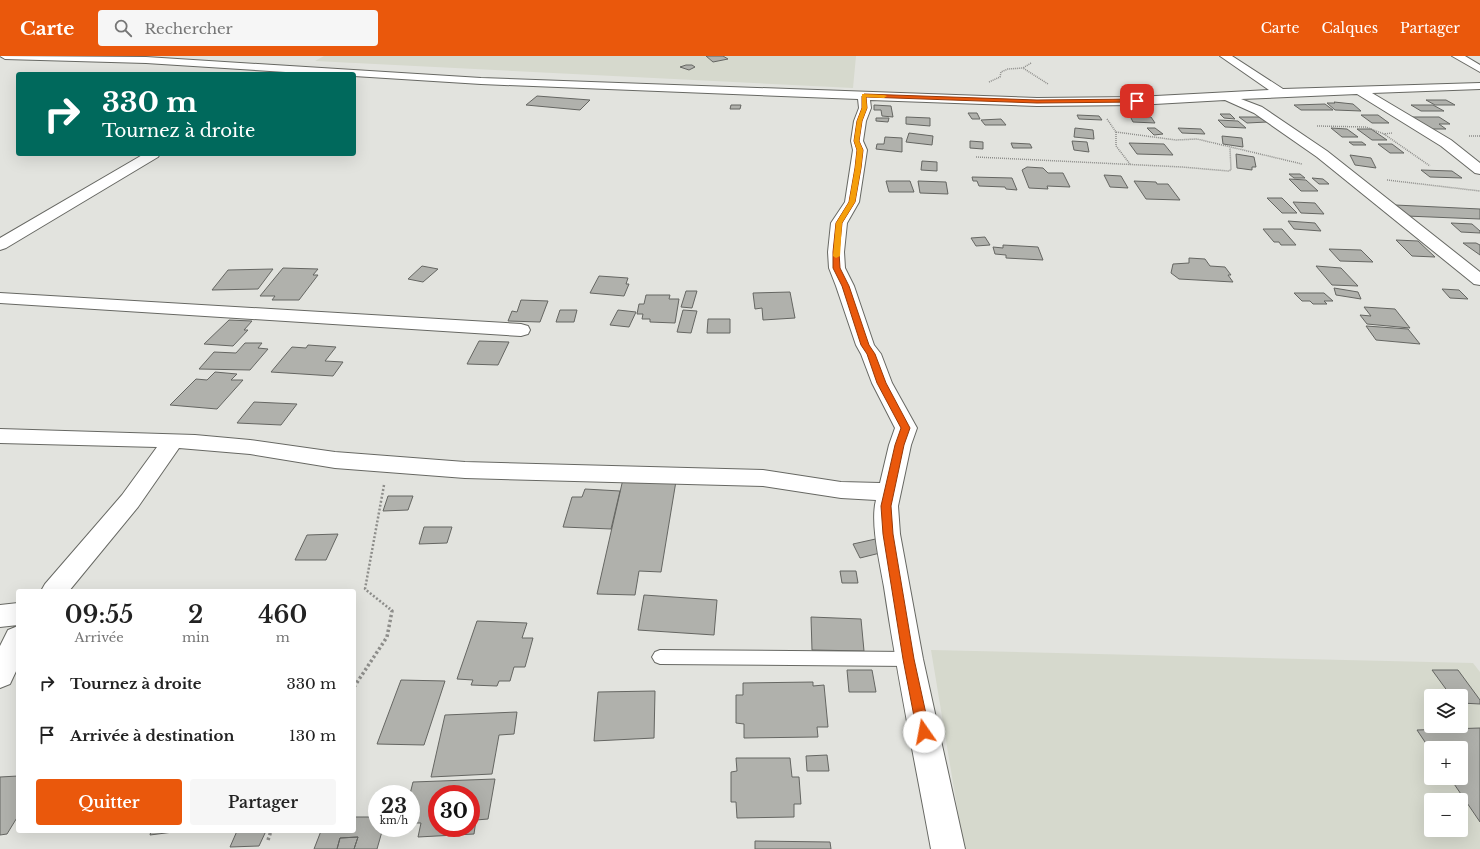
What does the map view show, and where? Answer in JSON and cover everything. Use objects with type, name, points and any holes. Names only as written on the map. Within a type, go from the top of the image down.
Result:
[{"type":"street","points":[[5,56],[150,58],[308,72]]},
{"type":"street","points":[[1225,56],[1281,93]]},
{"type":"street","points":[[1457,56],[1480,69]]},
{"type":"street","points":[[356,74],[668,89],[1086,102],[1480,86]]},
{"type":"street","points":[[1359,90],[1446,143],[1480,170]]},
{"type":"street","points":[[864,96],[865,108],[860,121],[857,141],[860,150],[858,168],[852,202],[839,223],[836,252],[837,268],[845,286],[865,345],[871,354],[882,383],[906,428],[900,445],[886,506],[888,534],[909,659],[948,849]]},
{"type":"street","points":[[1228,96],[1258,110],[1286,129],[1347,174],[1480,280]]},
{"type":"street","points":[[0,245],[150,156]]},
{"type":"street","points":[[0,298],[521,330]]},
{"type":"street","points":[[0,436],[172,441],[250,447],[335,460],[465,470],[763,478],[841,490],[890,492]]},
{"type":"street","points":[[56,589],[130,500],[172,441]]},
{"type":"street","points":[[0,616],[16,614]]},
{"type":"street","points":[[0,674],[16,642]]},
{"type":"lane","points":[[660,657],[909,659]]},
{"type":"path","points":[[975,99],[978,89],[986,83],[1000,77],[1000,72],[1008,69],[1023,68]]},
{"type":"path","points":[[1106,117],[1116,132],[1116,146],[1131,165]]},
{"type":"path","points":[[1286,129],[1319,126],[1366,127],[1384,134]]},
{"type":"path","points":[[1116,132],[1176,140],[1197,139],[1303,165]]},
{"type":"path","points":[[976,157],[1182,167],[1228,171],[1231,170],[1230,148]]},
{"type":"path","points":[[1347,174],[1376,180],[1480,190]]},
{"type":"path","points":[[356,684],[388,637],[392,611],[365,589],[388,464]]},
{"type":"path","points":[[268,840],[270,833]]},
{"type":"shaded area","points":[[324,56],[856,56],[853,88],[315,61]]},
{"type":"shaded area","points":[[931,650],[1473,663],[1480,672],[1480,849],[964,849]]},
{"type":"building","points":[[706,56],[723,56],[728,59],[713,62]]},
{"type":"building","points":[[692,65],[695,67],[689,70],[680,67]]},
{"type":"building","points":[[537,96],[590,100],[580,110],[526,105]]},
{"type":"building","points":[[1426,100],[1446,100],[1455,105],[1435,105]]},
{"type":"building","points":[[1334,102],[1353,104],[1361,111],[1335,110],[1327,103],[1335,103]]},
{"type":"building","points":[[1325,104],[1333,110],[1301,110],[1294,105]]},
{"type":"building","points":[[731,105],[741,105],[740,109],[730,109]]},
{"type":"building","points":[[874,105],[891,106],[893,117],[882,116],[881,110],[874,110]]},
{"type":"building","points":[[1411,105],[1433,105],[1444,111],[1421,111]]},
{"type":"building","points":[[968,113],[977,113],[980,119],[972,119]]},
{"type":"building","points":[[1220,114],[1230,114],[1235,119],[1224,118]]},
{"type":"building","points":[[1077,115],[1099,116],[1102,120],[1079,119]]},
{"type":"building","points":[[1361,115],[1378,115],[1389,123],[1372,123]]},
{"type":"building","points":[[1130,116],[1151,117],[1155,123],[1133,122]]},
{"type":"building","points":[[906,117],[930,118],[930,126],[906,124]]},
{"type":"building","points":[[1239,117],[1259,117],[1267,122],[1247,123]]},
{"type":"building","points":[[1410,117],[1439,117],[1450,124],[1439,124],[1446,129],[1429,129]]},
{"type":"building","points":[[876,118],[889,118],[888,122],[876,121]]},
{"type":"building","points":[[1001,119],[1006,125],[985,125],[981,120]]},
{"type":"building","points":[[1218,120],[1238,121],[1246,128],[1225,127]]},
{"type":"building","points":[[1075,128],[1093,130],[1094,139],[1074,137]]},
{"type":"building","points":[[1147,128],[1155,128],[1163,134],[1154,135]]},
{"type":"building","points":[[1178,128],[1201,129],[1205,134],[1182,133]]},
{"type":"building","points":[[1331,128],[1347,129],[1358,137],[1342,137]]},
{"type":"building","points":[[1357,129],[1371,129],[1387,140],[1372,140]]},
{"type":"building","points":[[909,133],[933,136],[932,145],[906,142]]},
{"type":"building","points":[[1222,136],[1242,138],[1243,147],[1223,144]]},
{"type":"building","points":[[885,137],[902,138],[902,152],[876,149],[877,144],[884,144]]},
{"type":"building","points":[[970,141],[983,142],[983,149],[970,148]]},
{"type":"building","points":[[1072,141],[1087,142],[1089,152],[1074,150]]},
{"type":"building","points":[[1349,142],[1362,142],[1366,145],[1353,145]]},
{"type":"building","points":[[1011,143],[1030,144],[1032,148],[1013,148]]},
{"type":"building","points":[[1129,143],[1164,144],[1173,155],[1137,154]]},
{"type":"building","points":[[1378,144],[1392,144],[1404,153],[1390,153]]},
{"type":"building","points":[[1236,154],[1254,157],[1256,167],[1252,167],[1252,170],[1237,168]]},
{"type":"building","points":[[1350,155],[1371,158],[1376,168],[1355,165]]},
{"type":"building","points":[[922,161],[937,162],[937,171],[921,170]]},
{"type":"building","points":[[1027,167],[1043,168],[1048,173],[1063,173],[1070,187],[1047,186],[1048,189],[1029,188],[1022,170]]},
{"type":"building","points":[[1421,170],[1452,171],[1462,178],[1430,177]]},
{"type":"building","points":[[1289,174],[1300,174],[1305,178],[1294,178]]},
{"type":"building","points":[[1104,175],[1121,176],[1128,188],[1110,187]]},
{"type":"building","points":[[972,177],[1012,178],[1017,190],[1006,189],[1005,187],[979,186],[977,181],[973,181]]},
{"type":"building","points":[[1312,178],[1323,179],[1329,184],[1319,184]]},
{"type":"building","points":[[1289,179],[1306,180],[1318,191],[1301,191]]},
{"type":"building","points":[[886,181],[910,181],[914,192],[889,192]]},
{"type":"building","points":[[918,181],[946,182],[948,194],[920,193]]},
{"type":"building","points":[[1134,181],[1168,184],[1180,200],[1146,199]]},
{"type":"building","points":[[1267,198],[1282,198],[1297,213],[1282,213]]},
{"type":"building","points":[[1293,202],[1315,203],[1324,214],[1301,213]]},
{"type":"building","points":[[1395,205],[1480,209],[1480,219],[1406,216]]},
{"type":"building","points":[[1288,221],[1315,223],[1321,231],[1294,229]]},
{"type":"building","points":[[1451,223],[1472,224],[1480,231],[1480,233],[1461,232]]},
{"type":"building","points":[[1263,229],[1282,229],[1296,245],[1281,245],[1279,242],[1274,242]]},
{"type":"building","points":[[985,237],[990,245],[976,246],[971,238]]},
{"type":"building","points":[[1396,240],[1418,241],[1435,257],[1412,256]]},
{"type":"building","points":[[1463,243],[1476,243],[1480,245],[1480,255]]},
{"type":"building","points":[[1003,245],[1038,247],[1043,260],[1006,258],[1006,255],[995,254],[993,247],[1003,248]]},
{"type":"building","points":[[1329,249],[1361,250],[1373,262],[1340,261]]},
{"type":"building","points":[[1189,258],[1205,259],[1210,266],[1225,267],[1231,275],[1228,275],[1233,282],[1179,279],[1171,273],[1173,264],[1189,263]]},
{"type":"building","points":[[422,266],[438,269],[423,282],[408,279]]},
{"type":"building","points":[[1316,266],[1341,268],[1358,286],[1332,285]]},
{"type":"building","points":[[283,268],[318,269],[313,275],[318,275],[299,300],[272,300],[275,296],[260,296]]},
{"type":"building","points":[[273,269],[258,289],[212,290],[228,270]]},
{"type":"building","points":[[599,276],[628,278],[626,284],[629,284],[624,296],[590,293]]},
{"type":"building","points":[[1334,288],[1358,292],[1361,299],[1336,295]]},
{"type":"building","points":[[1442,289],[1459,290],[1468,299],[1450,298]]},
{"type":"building","points":[[686,291],[697,291],[692,308],[681,307]]},
{"type":"building","points":[[790,292],[795,318],[763,320],[762,308],[755,309],[753,293]]},
{"type":"building","points":[[1294,293],[1324,293],[1333,301],[1324,301],[1327,304],[1313,304],[1310,301],[1302,301]]},
{"type":"building","points":[[646,295],[670,295],[669,299],[679,299],[675,323],[650,322],[650,319],[642,319],[643,314],[637,314],[639,304],[644,304]]},
{"type":"building","points":[[521,300],[548,301],[540,322],[508,321],[512,311],[517,312]]},
{"type":"building","points":[[1364,307],[1395,309],[1410,328],[1367,324],[1360,315],[1371,316]]},
{"type":"building","points":[[560,310],[577,310],[574,322],[556,322]]},
{"type":"building","points":[[618,310],[636,312],[629,327],[610,325]]},
{"type":"building","points":[[683,310],[697,311],[691,333],[677,332]]},
{"type":"building","points":[[708,319],[730,319],[730,333],[707,333]]},
{"type":"building","points":[[229,320],[252,321],[244,330],[248,330],[233,346],[204,344]]},
{"type":"building","points":[[1366,326],[1408,329],[1420,344],[1376,340]]},
{"type":"building","points":[[479,341],[509,342],[498,365],[467,364]]},
{"type":"building","points":[[245,343],[262,343],[258,348],[268,349],[250,370],[199,369],[214,352],[236,353]]},
{"type":"building","points":[[308,345],[336,347],[325,361],[343,362],[333,376],[271,372],[292,347],[306,348]]},
{"type":"building","points":[[215,372],[237,374],[231,380],[243,380],[217,409],[170,405],[196,379],[207,380]]},
{"type":"building","points":[[254,402],[297,404],[281,425],[237,423]]},
{"type":"building","points":[[623,479],[676,481],[661,572],[639,571],[635,595],[597,594]]},
{"type":"building","points":[[585,489],[620,491],[611,529],[563,527],[572,497],[582,497]]},
{"type":"building","points":[[388,496],[413,496],[408,510],[383,511]]},
{"type":"building","points":[[424,527],[452,527],[447,543],[419,544]]},
{"type":"building","points":[[338,534],[326,560],[295,560],[307,535]]},
{"type":"building","points":[[880,538],[888,551],[860,558],[853,544]]},
{"type":"building","points":[[840,571],[856,571],[858,583],[842,583]]},
{"type":"building","points":[[644,595],[717,600],[714,635],[638,630]]},
{"type":"building","points":[[811,617],[861,619],[864,651],[812,650]]},
{"type":"building","points":[[477,621],[527,623],[522,638],[533,638],[525,667],[514,667],[510,681],[499,681],[497,686],[471,685],[473,680],[457,679]]},
{"type":"building","points":[[847,670],[872,670],[876,692],[849,692]]},
{"type":"building","points":[[1432,670],[1458,670],[1480,700],[1480,704],[1468,703],[1468,689],[1446,689]]},
{"type":"building","points":[[401,680],[445,681],[424,745],[377,744]]},
{"type":"building","points":[[813,682],[813,686],[824,685],[828,727],[817,727],[818,737],[744,738],[744,724],[736,723],[736,695],[743,695],[743,683]]},
{"type":"building","points":[[655,691],[654,738],[594,741],[598,692]]},
{"type":"building","points":[[517,712],[514,734],[499,735],[492,774],[431,777],[445,715]]},
{"type":"building","points":[[1468,728],[1480,728],[1480,822],[1468,804],[1468,793],[1460,793],[1455,785],[1468,785],[1468,741],[1424,741],[1417,730],[1424,730],[1424,733],[1468,733]]},
{"type":"building","points":[[827,755],[829,771],[807,771],[806,756]]},
{"type":"building","points":[[736,758],[790,758],[792,777],[799,777],[801,804],[794,804],[794,817],[737,818],[736,802],[731,802],[731,772],[737,771]]},
{"type":"building","points":[[16,776],[16,819],[7,834],[0,835],[0,777]]},
{"type":"building","points":[[495,779],[488,819],[480,820],[480,785],[428,785],[428,836],[420,837],[420,785],[412,785],[413,782]]},
{"type":"building","points":[[356,817],[368,817],[368,837],[380,837],[377,849],[354,849],[358,837],[340,838],[337,849],[314,849],[320,833],[356,833]]},
{"type":"building","points":[[150,833],[166,833],[150,835]]},
{"type":"building","points":[[236,833],[265,833],[259,846],[230,847]]},
{"type":"building","points":[[358,837],[354,849],[337,849],[340,838]]},
{"type":"building","points":[[755,841],[830,842],[831,849],[755,849]]},
{"type":"slow traffic","points":[[836,256],[839,223],[852,202],[858,168],[860,150],[857,141],[860,121],[865,108],[864,96],[884,96]]},
{"type":"route","points":[[924,732],[909,659],[888,534],[886,506],[900,445],[906,428],[882,383],[871,354],[865,345],[845,286],[837,268],[836,252],[839,223],[852,202],[858,168],[860,150],[857,141],[860,121],[865,108],[864,96],[1037,102],[1137,101]]}]
